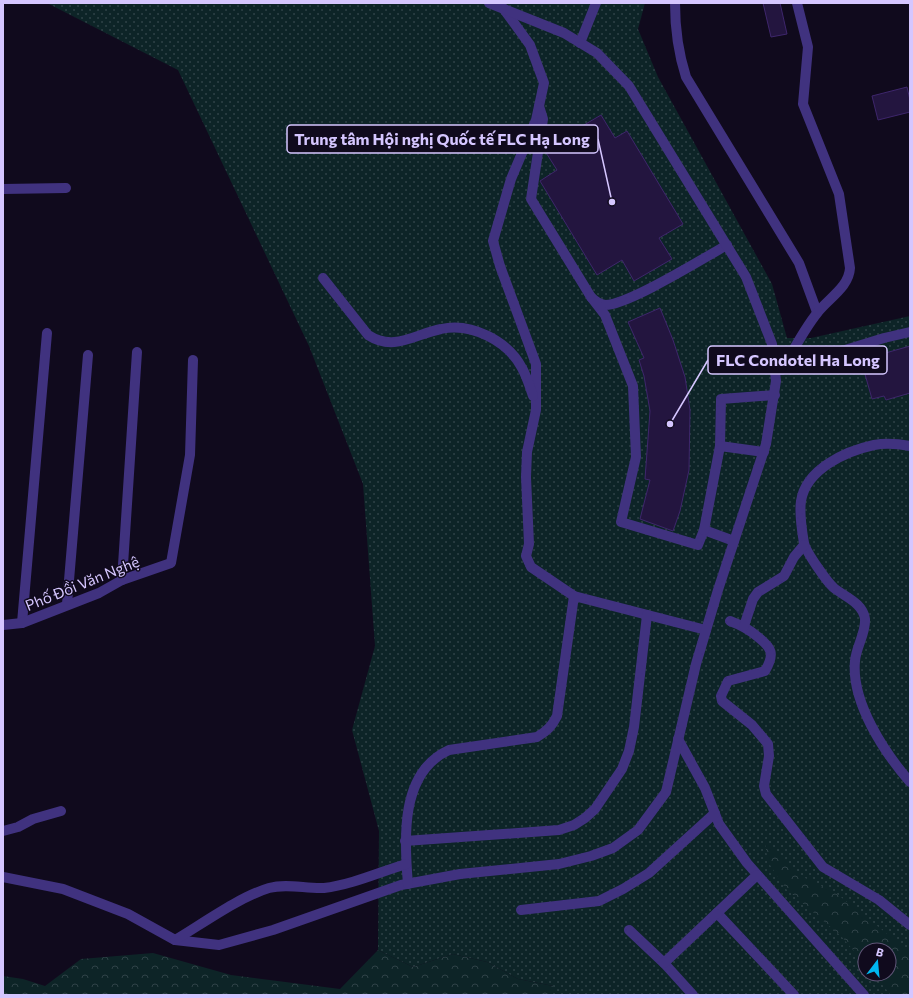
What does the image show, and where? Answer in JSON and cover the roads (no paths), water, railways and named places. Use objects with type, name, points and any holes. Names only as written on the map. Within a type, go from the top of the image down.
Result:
[{"type":"street","points":[[489,3],[564,33],[597,53],[629,86],[746,277],[772,344],[779,371]]},
{"type":"street","points":[[675,3],[675,31],[678,54],[686,77],[799,263],[817,312]]},
{"type":"street","points":[[3,877],[63,889],[128,914],[175,940],[219,945],[273,930],[408,884],[460,874],[559,864],[613,848],[638,830],[666,792],[706,630],[764,452],[779,371],[817,312],[844,284],[850,274],[839,194],[803,104],[808,47],[797,3]]},
{"type":"street","points":[[580,43],[595,4]]},
{"type":"street","points":[[503,8],[530,45],[544,84],[536,120],[511,179],[493,241],[500,266],[536,364],[536,410],[527,452],[526,478],[529,544],[526,556],[531,567],[574,596],[706,630]]},
{"type":"street","points":[[539,106],[544,119],[531,199],[591,298],[605,315],[633,386],[636,457],[621,522],[698,545],[704,530],[720,446],[721,399],[774,395]]},
{"type":"street","points":[[3,189],[66,188]]},
{"type":"street","points":[[591,298],[600,304],[606,305],[633,296],[726,245]]},
{"type":"street","points":[[323,278],[368,335],[378,341],[388,343],[398,342],[442,328],[459,328],[478,332],[497,341],[512,354],[522,367],[536,410]]},
{"type":"street","points":[[779,371],[884,338],[910,332]]},
{"type":"street","points":[[22,623],[47,333]]},
{"type":"street","points":[[122,580],[137,352]]},
{"type":"street","points":[[67,604],[88,355]]},
{"type":"street","name":"Phố Đồi Văn Nghệ","points":[[3,625],[22,623],[67,604],[99,593],[122,580],[171,564],[190,455],[193,360]]},
{"type":"street","points":[[910,446],[875,445],[834,460],[815,475],[806,487],[801,501],[804,545],[824,578],[835,589],[850,598],[859,607],[865,619],[855,660],[856,683],[861,703],[885,751],[910,782]]},
{"type":"street","points":[[720,446],[764,452]]},
{"type":"street","points":[[704,530],[734,541]]},
{"type":"street","points":[[744,626],[753,598],[758,592],[784,576],[794,557],[804,545]]},
{"type":"street","points":[[408,884],[405,841],[414,787],[420,774],[438,755],[448,750],[537,737],[546,732],[557,716],[574,596]]},
{"type":"street","points":[[405,841],[559,830],[574,826],[595,809],[622,769],[629,751],[634,727],[647,615]]},
{"type":"street","points":[[730,621],[744,626],[769,645],[772,656],[771,662],[765,671],[733,678],[728,681],[721,696],[722,701],[752,725],[768,744],[769,756],[764,786],[766,794],[823,867],[879,900],[910,924]]},
{"type":"street","points":[[678,739],[705,788],[719,824],[757,875],[864,995]]},
{"type":"street","points":[[3,831],[18,827],[33,819],[61,811]]},
{"type":"street","points":[[521,910],[599,901],[623,890],[649,873],[715,813]]},
{"type":"street","points":[[175,940],[240,902],[269,888],[281,886],[310,888],[335,886],[406,864]]},
{"type":"street","points":[[664,963],[757,875]]},
{"type":"street","points":[[717,913],[794,995]]},
{"type":"street","points":[[629,930],[664,963],[693,995]]},
{"type":"place","name":"Trung tâm Hội nghị Quốc tế FLC Hạ Long","points":[[612,202]]},
{"type":"place","name":"FLC Condotel Ha Long","points":[[670,424]]}]
